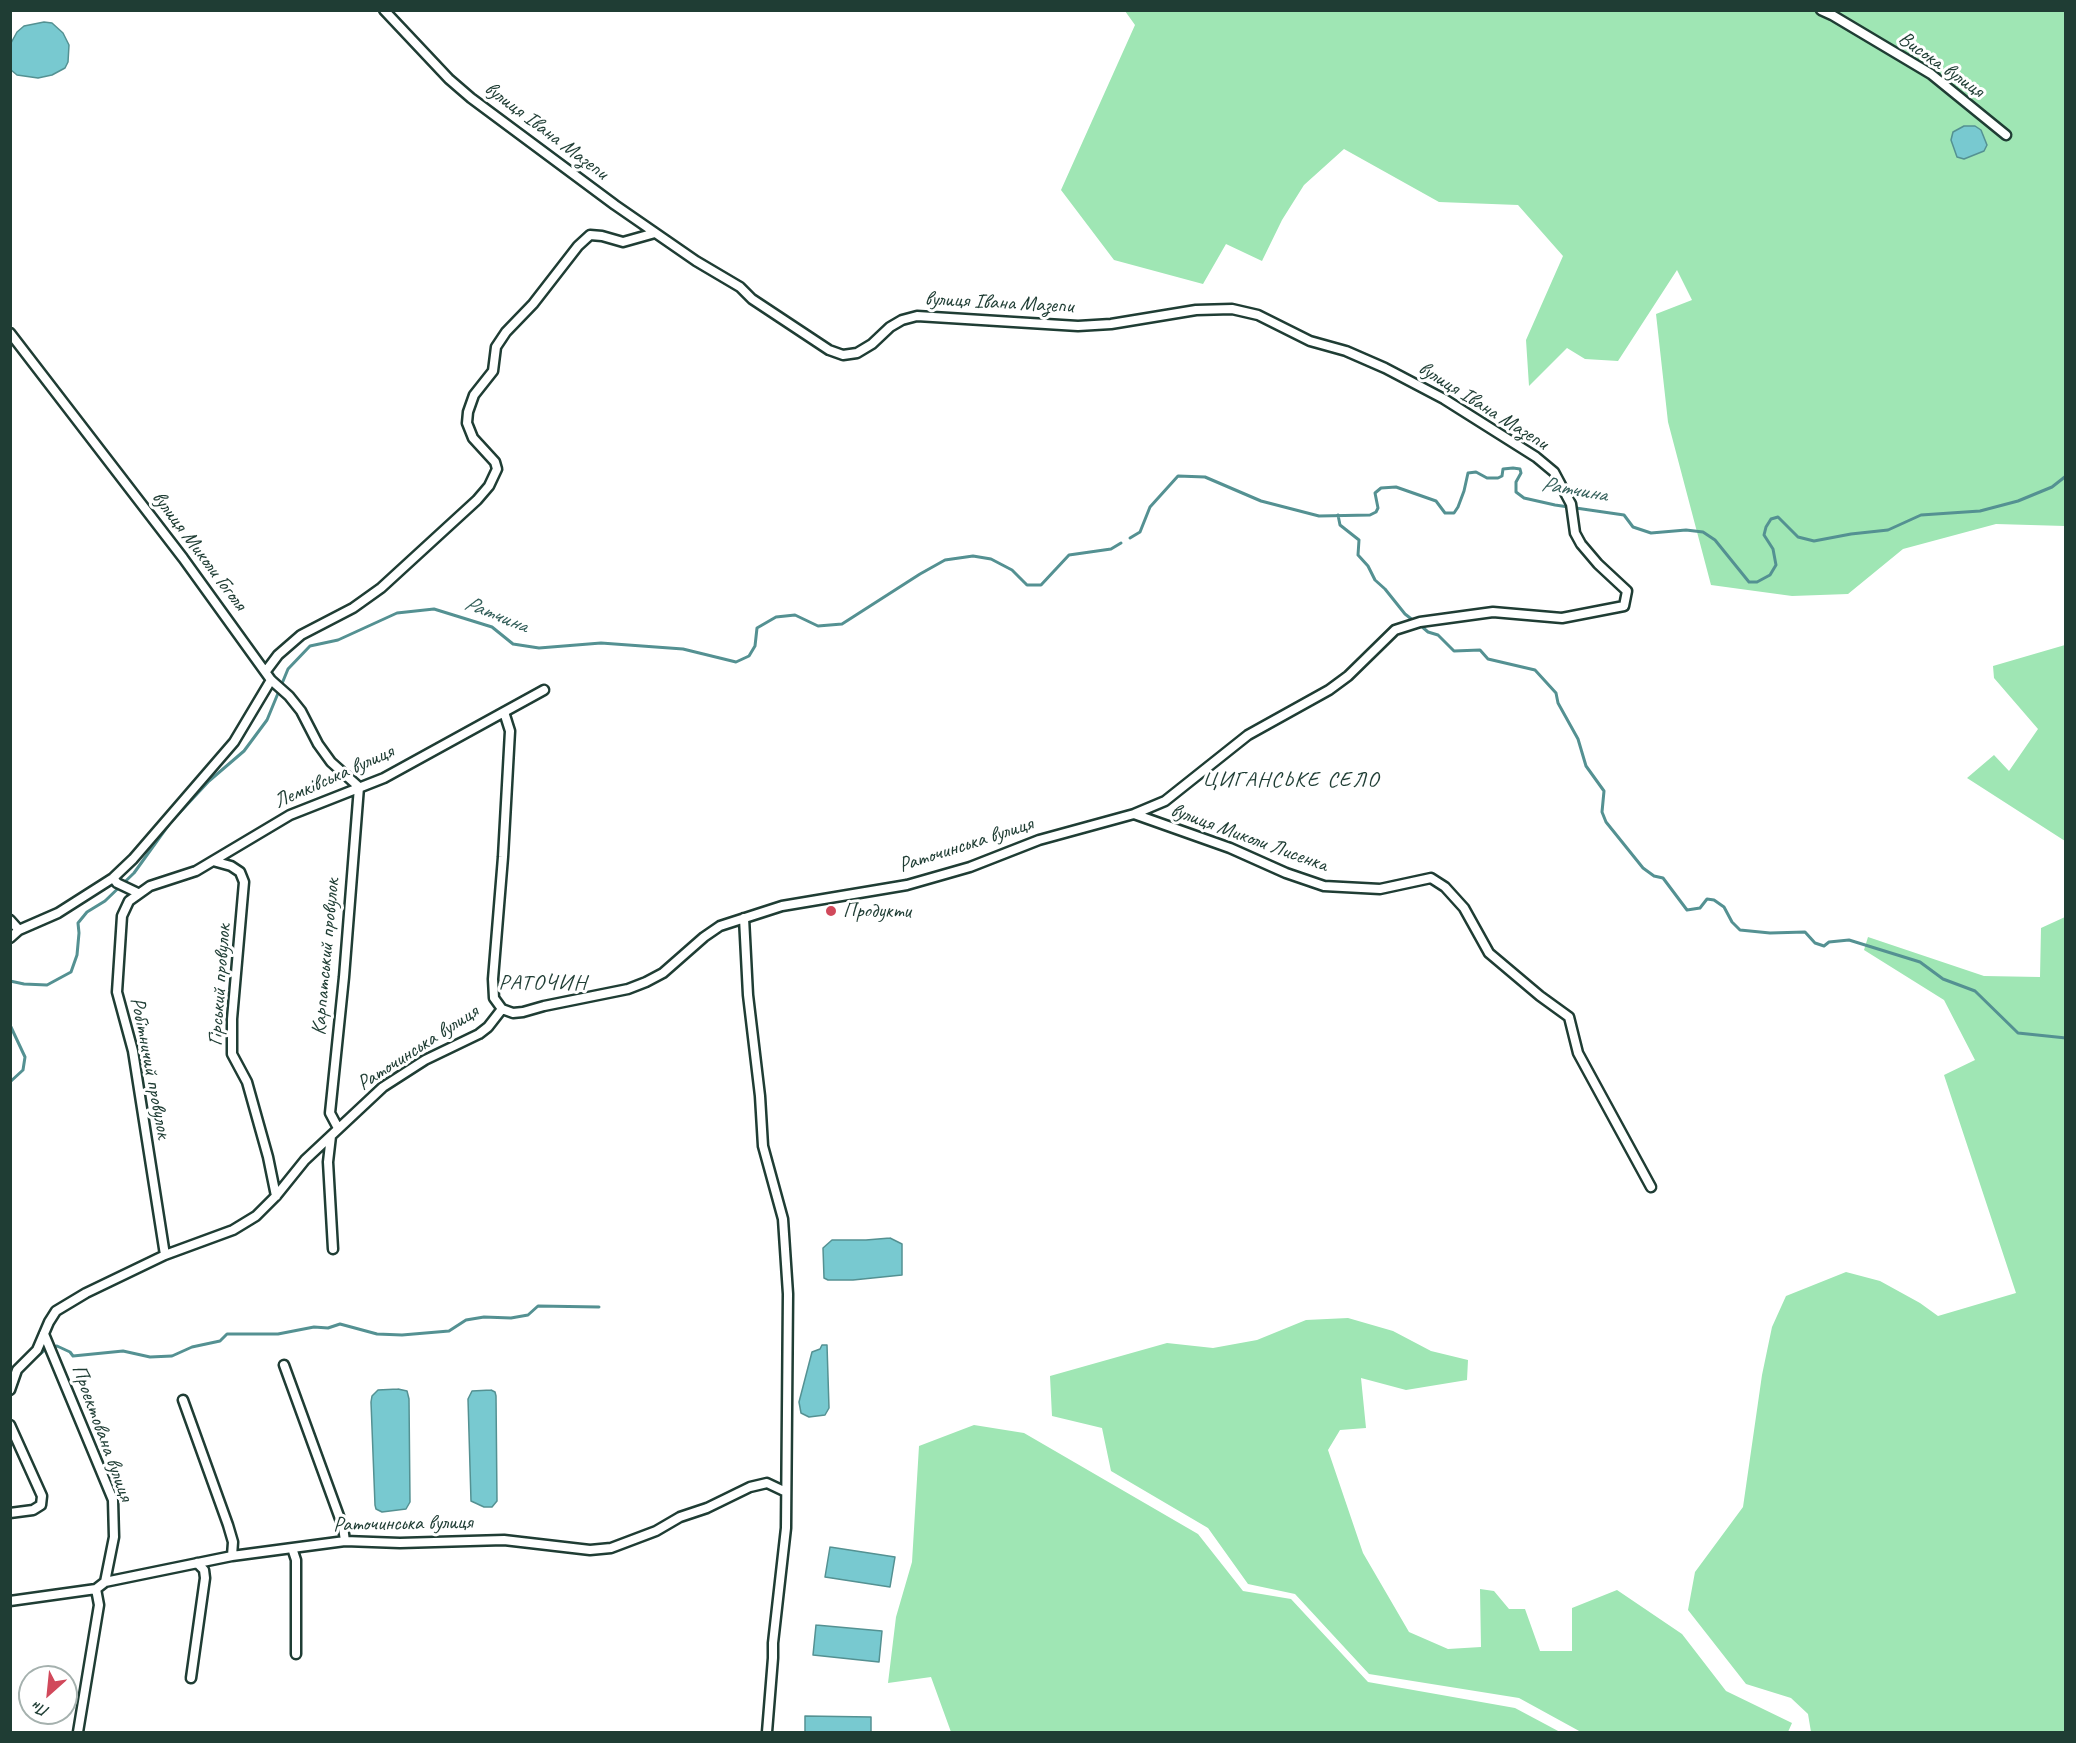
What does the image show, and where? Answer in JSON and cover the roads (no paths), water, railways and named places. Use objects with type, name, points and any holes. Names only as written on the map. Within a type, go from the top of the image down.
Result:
[{"type":"street","name":"вулиця Івана Мазепи","points":[[384,10],[471,99],[655,233],[740,287],[752,299],[829,350],[843,355],[857,353],[872,344],[896,323],[917,316],[1078,326],[1111,324],[1196,310],[1232,309],[1258,315],[1310,341],[1346,351],[1385,368],[1444,399],[1545,465],[1554,472],[1571,504],[1575,533]]},
{"type":"street","name":"Висока вулиця","points":[[1821,10],[1930,74],[2006,135]]},
{"type":"street","points":[[266,671],[278,655],[301,635],[353,608],[381,588],[477,500],[489,486],[497,469],[495,462],[473,438],[467,423],[474,395],[493,371],[496,346],[506,332],[534,304],[578,246],[590,235],[623,242],[655,233]]},
{"type":"street","name":"вулиця Миколи Гоголя","points":[[10,333],[183,558],[271,680],[289,696],[301,711],[318,744],[331,762],[359,787]]},
{"type":"street","name":"Раточинська вулиця","points":[[10,1390],[17,1370],[37,1350],[56,1311],[165,1255],[233,1230],[256,1216],[276,1196],[305,1160],[383,1087],[426,1060],[479,1034],[488,1027],[502,1009],[513,1013],[523,1012],[628,989],[663,973],[720,926],[782,906],[907,885],[970,867],[1040,840],[1134,814],[1165,801],[1248,735],[1329,690],[1348,676],[1395,630],[1420,622],[1493,612],[1562,618],[1624,606],[1627,591],[1598,564],[1575,533]]},
{"type":"street","points":[[10,938],[20,930],[58,913],[115,880],[234,742],[271,680]]},
{"type":"street","name":"Лемківська вулиця","points":[[138,893],[150,886],[196,871],[290,815],[384,778],[543,690]]},
{"type":"street","points":[[502,1009],[494,998],[493,979],[510,731],[504,712]]},
{"type":"street","name":"Карпатський провулок","points":[[338,1128],[330,1113],[344,977],[359,787]]},
{"type":"street","name":"вулиця Миколи Лисенка","points":[[1134,814],[1230,848],[1261,863],[1324,886],[1380,890],[1431,878],[1445,887],[1464,908],[1489,953],[1569,1017],[1578,1053],[1651,1187]]},
{"type":"street","name":"Гірський провулок","points":[[213,861],[231,866],[240,872],[244,882],[232,1019],[232,1054],[247,1083],[268,1157],[276,1196]]},
{"type":"street","points":[[115,880],[127,889],[138,893]]},
{"type":"street","name":"Робітничий провулок","points":[[138,893],[129,901],[122,916],[117,992],[133,1051],[165,1255]]},
{"type":"street","points":[[744,918],[747,995],[760,1096],[763,1146],[783,1219],[788,1294],[786,1528],[773,1643],[767,1732]]},
{"type":"street","points":[[10,920],[20,930]]},
{"type":"street","points":[[331,1136],[328,1162],[333,1249]]},
{"type":"street","name":"Проектована вулиця","points":[[44,1334],[113,1500],[114,1537],[105,1582]]},
{"type":"street","points":[[284,1365],[343,1527],[345,1541]]},
{"type":"street","points":[[183,1400],[228,1526],[233,1542],[232,1556]]},
{"type":"street","points":[[10,1425],[42,1496],[41,1506],[33,1510],[10,1513]]},
{"type":"street","name":"Раточинська вулиця","points":[[10,1601],[96,1588],[105,1582],[232,1556],[345,1541],[400,1543],[504,1540],[590,1550],[610,1548],[656,1531],[680,1517],[707,1508],[750,1487],[767,1483],[786,1492]]},
{"type":"street","points":[[292,1548],[297,1560],[296,1654]]},
{"type":"street","points":[[192,1678],[205,1578],[204,1570],[197,1563]]},
{"type":"street","points":[[78,1732],[99,1605],[96,1588]]},
{"type":"water","points":[[44,22],[52,23],[63,33],[69,45],[68,62],[65,68],[52,75],[38,78],[17,75],[11,70],[11,43],[17,32],[24,26]]},
{"type":"water","points":[[1964,126],[1975,126],[1981,130],[1987,145],[1984,151],[1964,159],[1957,157],[1951,140],[1953,132]]},
{"type":"water","points":[[890,1238],[902,1244],[902,1275],[853,1280],[824,1278],[823,1248],[832,1240]]},
{"type":"water","points":[[822,1345],[827,1345],[829,1408],[825,1415],[809,1417],[801,1413],[799,1402],[812,1352],[820,1349]]},
{"type":"water","points":[[378,1390],[407,1391],[409,1399],[410,1502],[406,1509],[382,1512],[376,1509],[375,1505],[371,1402],[372,1396]]},
{"type":"water","points":[[491,1390],[496,1396],[497,1501],[492,1507],[484,1507],[471,1501],[468,1399],[472,1391]]},
{"type":"water","points":[[830,1547],[895,1557],[890,1587],[825,1577]]},
{"type":"water","points":[[816,1625],[882,1631],[879,1662],[813,1655]]},
{"type":"water","points":[[805,1716],[871,1717],[871,1732],[805,1732]]},
{"type":"waterway","name":"Ратчина","points":[[1130,538],[1140,532],[1150,507],[1178,476],[1205,477],[1261,501],[1319,516],[1370,515],[1378,508],[1375,493],[1381,488],[1396,487],[1436,501],[1445,513],[1454,513],[1464,491],[1468,473],[1476,472],[1487,478],[1498,478],[1502,476],[1503,469],[1513,468],[1520,469],[1516,492],[1524,498],[1624,515],[1633,527],[1651,533],[1686,530],[1703,532],[1715,540],[1749,582],[1757,582],[1770,575],[1776,565],[1773,549],[1764,535],[1771,519],[1778,517],[1798,537],[1814,541],[1888,530],[1921,515],[1980,511],[2018,501],[2052,487],[2066,476]]},
{"type":"waterway","points":[[1338,515],[1340,525],[1359,540],[1358,555],[1368,566],[1375,580],[1414,621]]},
{"type":"waterway","name":"Ратчина","points":[[10,981],[47,985],[71,972],[77,955],[78,923],[87,912],[105,901],[134,873],[170,823],[209,781],[244,751],[267,720],[288,669],[310,646],[338,640],[397,613],[434,609],[492,627],[513,644],[539,648],[601,643],[683,649],[736,662],[749,656],[755,646],[757,628],[776,617],[795,615],[818,626],[842,624],[945,560],[973,556],[991,559],[1012,570],[1027,585],[1041,585],[1069,555],[1111,549],[1121,543]]},
{"type":"waterway","points":[[1420,625],[1428,632],[1438,635],[1454,651],[1480,650],[1488,659],[1535,670],[1556,693],[1558,703],[1578,739],[1586,766],[1604,791],[1602,812],[1606,822],[1643,868],[1654,876],[1663,878],[1687,910],[1700,908],[1707,899],[1714,900],[1724,907],[1732,922],[1740,930],[1770,933],[1805,932],[1815,943],[1824,946],[1829,942],[1849,940],[1920,962],[1943,979],[1975,991],[2018,1033],[2066,1038]]},
{"type":"waterway","name":"Ратчина","points":[[10,1025],[25,1057],[23,1070],[10,1082]]},
{"type":"waterway","points":[[35,1358],[46,1349],[57,1346],[70,1352],[73,1356],[123,1351],[150,1357],[172,1356],[192,1347],[220,1341],[227,1334],[278,1334],[314,1327],[328,1328],[340,1324],[377,1334],[402,1335],[449,1331],[466,1320],[528,1315],[538,1306],[599,1307]]},
{"type":"place","name":"Продукти","points":[[831,911]]},
{"type":"district","name":"ЦИГАНСЬКЕ СЕЛО","points":[[1291,780]]},
{"type":"district","name":"РАТОЧИН","points":[[543,983]]}]
